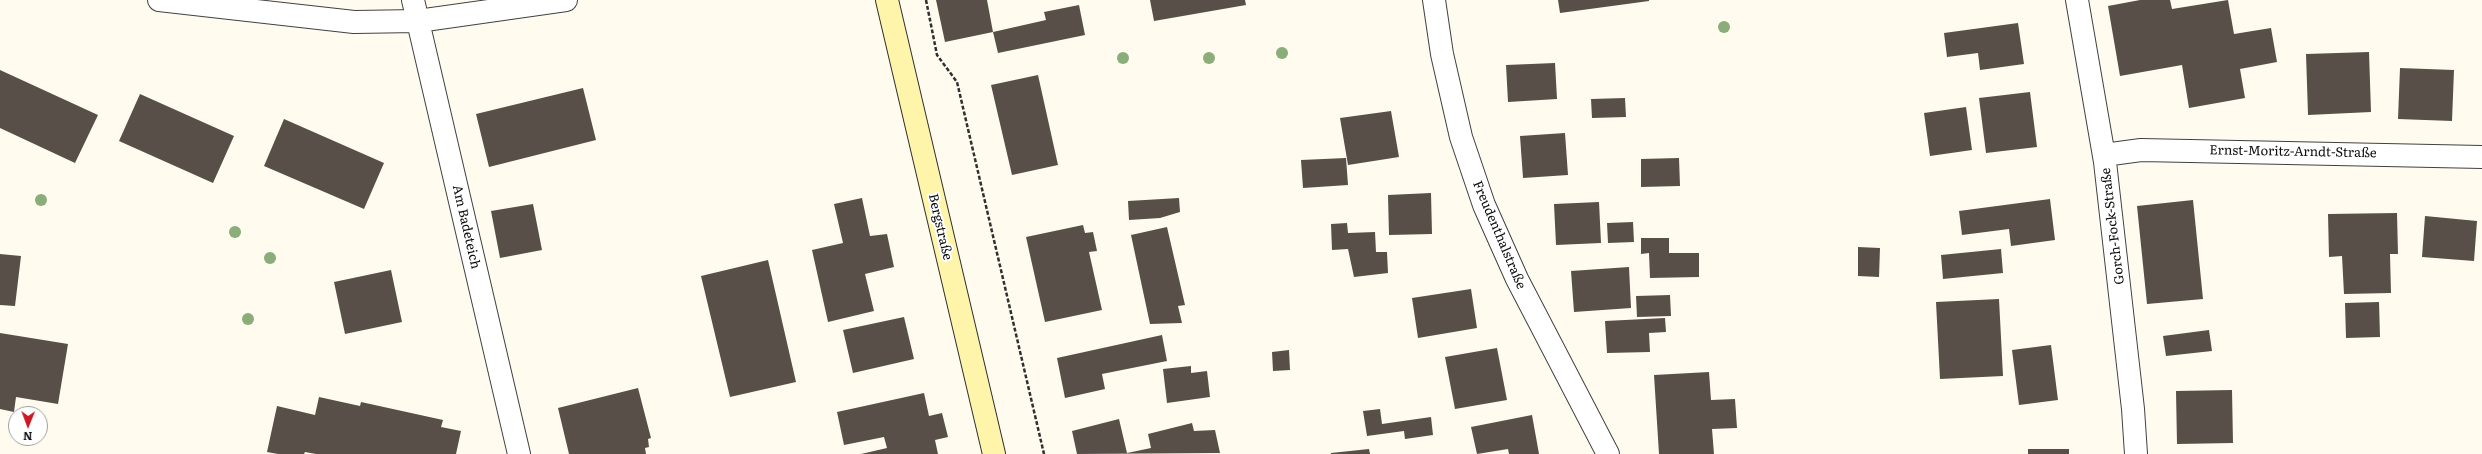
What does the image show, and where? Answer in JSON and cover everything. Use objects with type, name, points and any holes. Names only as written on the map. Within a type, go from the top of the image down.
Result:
[{"type":"main road","name":"Bergstraße","points":[[886,0],[994,454]]},
{"type":"street","points":[[159,0],[354,22],[418,21],[566,0]]},
{"type":"street","name":"Am Badeteich","points":[[413,0],[519,454]]},
{"type":"street","name":"Freudenthalstraße","points":[[1434,0],[1442,54],[1460,137],[1484,205],[1517,279],[1608,454]]},
{"type":"street","name":"Gorch-Fock-Straße","points":[[2077,0],[2104,155],[2134,408],[2136,454]]},
{"type":"street","name":"Ernst-Moritz-Arndt-Straße","points":[[2104,155],[2141,150],[2482,157]]},
{"type":"path","points":[[926,0],[937,55],[957,82],[1044,454]]},
{"type":"building","points":[[936,0],[987,0],[993,32],[945,42]]},
{"type":"building","points":[[1150,0],[1245,0],[1246,5],[1154,21]]},
{"type":"building","points":[[1558,0],[1649,0],[1649,1],[1560,13]]},
{"type":"building","points":[[2140,0],[2170,0],[2172,9],[2228,0],[2234,34],[2271,28],[2277,62],[2240,69],[2245,98],[2189,108],[2182,65],[2120,76],[2108,6]]},
{"type":"building","points":[[1079,5],[1085,35],[998,53],[993,32],[1046,20],[1044,12]]},
{"type":"building","points":[[2018,23],[2024,64],[1980,70],[1978,53],[1947,57],[1944,33]]},
{"type":"building","points":[[2369,52],[2371,112],[2308,115],[2306,54]]},
{"type":"building","points":[[1555,63],[1557,99],[1508,102],[1506,65]]},
{"type":"building","points":[[2400,68],[2454,70],[2452,121],[2398,119]]},
{"type":"building","points":[[0,70],[98,115],[75,163],[0,128]]},
{"type":"building","points":[[1038,75],[1058,165],[1012,175],[991,85]]},
{"type":"building","points":[[583,88],[596,140],[489,167],[476,114]]},
{"type":"building","points":[[2030,92],[2037,147],[1986,153],[1979,98]]},
{"type":"building","points":[[140,94],[234,136],[213,183],[119,141]]},
{"type":"building","points":[[1625,98],[1626,117],[1592,118],[1591,99]]},
{"type":"building","points":[[1966,107],[1972,150],[1930,156],[1924,113]]},
{"type":"building","points":[[1391,111],[1399,157],[1348,165],[1340,118]]},
{"type":"building","points":[[284,119],[384,163],[364,209],[264,166]]},
{"type":"building","points":[[1565,133],[1568,175],[1523,178],[1520,136]]},
{"type":"building","points":[[1346,158],[1348,185],[1303,188],[1301,160]]},
{"type":"building","points":[[1679,158],[1680,186],[1641,187],[1641,159]]},
{"type":"building","points":[[1431,193],[1432,234],[1389,235],[1388,195]]},
{"type":"building","points":[[862,198],[870,236],[887,234],[894,267],[865,274],[874,311],[828,322],[812,250],[843,243],[834,204]]},
{"type":"building","points":[[1179,198],[1180,212],[1160,218],[1129,220],[1128,201]]},
{"type":"building","points":[[2050,199],[2055,240],[2011,246],[2009,229],[1962,235],[1959,211]]},
{"type":"building","points":[[2193,200],[2203,299],[2147,304],[2137,206]]},
{"type":"building","points":[[1599,202],[1601,243],[1556,245],[1554,204]]},
{"type":"building","points":[[533,204],[542,250],[500,258],[491,211]]},
{"type":"building","points":[[2397,213],[2398,254],[2390,254],[2391,293],[2344,294],[2342,256],[2329,257],[2328,214]]},
{"type":"building","points":[[2425,216],[2477,221],[2474,261],[2422,257]]},
{"type":"building","points":[[1633,222],[1634,242],[1608,243],[1607,223]]},
{"type":"building","points":[[1347,223],[1348,233],[1375,232],[1376,252],[1387,252],[1388,273],[1354,277],[1348,249],[1332,250],[1331,224]]},
{"type":"building","points":[[1083,225],[1085,233],[1093,232],[1097,251],[1089,252],[1102,310],[1045,322],[1026,237]]},
{"type":"building","points":[[1167,227],[1185,305],[1178,306],[1182,323],[1150,324],[1131,235]]},
{"type":"building","points":[[1641,238],[1669,238],[1669,253],[1699,253],[1699,277],[1650,278],[1649,253],[1641,254]]},
{"type":"building","points":[[1858,247],[1880,248],[1879,277],[1858,276]]},
{"type":"building","points":[[2001,249],[2003,273],[1943,279],[1941,255]]},
{"type":"building","points":[[0,254],[21,256],[15,306],[0,305]]},
{"type":"building","points":[[768,260],[796,382],[730,397],[701,276]]},
{"type":"building","points":[[1629,267],[1631,308],[1574,312],[1571,271]]},
{"type":"building","points":[[391,270],[402,322],[345,334],[334,282]]},
{"type":"building","points":[[1471,289],[1477,328],[1418,338],[1412,298]]},
{"type":"building","points":[[1670,295],[1671,316],[1637,317],[1636,296]]},
{"type":"building","points":[[1999,299],[2003,376],[1940,379],[1936,302]]},
{"type":"building","points":[[2379,302],[2380,337],[2346,338],[2345,303]]},
{"type":"building","points":[[904,317],[914,359],[853,373],[843,330]]},
{"type":"building","points":[[1665,318],[1666,332],[1649,333],[1650,352],[1607,353],[1605,321]]},
{"type":"building","points":[[2209,330],[2212,351],[2166,356],[2163,336]]},
{"type":"building","points":[[0,333],[68,344],[58,404],[16,397],[15,406],[8,406],[8,411],[0,409]]},
{"type":"building","points":[[1162,335],[1167,361],[1102,374],[1105,389],[1065,398],[1057,358]]},
{"type":"building","points":[[2051,345],[2058,400],[2019,405],[2012,350]]},
{"type":"building","points":[[1497,348],[1507,400],[1455,409],[1445,357]]},
{"type":"building","points":[[1289,350],[1290,370],[1273,371],[1272,352]]},
{"type":"building","points":[[1191,366],[1191,373],[1207,371],[1210,397],[1167,403],[1163,369]]},
{"type":"building","points":[[1709,372],[1711,400],[1735,399],[1737,428],[1712,429],[1714,454],[1659,454],[1654,375]]},
{"type":"building","points":[[638,388],[651,438],[648,439],[649,447],[645,448],[646,454],[569,454],[558,408]]},
{"type":"building","points":[[2232,390],[2233,443],[2177,444],[2176,391]]},
{"type":"building","points":[[924,393],[929,416],[942,413],[948,437],[935,440],[938,454],[861,454],[887,448],[884,437],[844,445],[837,412]]},
{"type":"building","points":[[319,397],[360,406],[361,402],[443,420],[441,427],[461,431],[456,454],[316,454],[305,452],[304,454],[278,454],[267,452],[277,406],[315,415]]},
{"type":"building","points":[[1380,409],[1382,424],[1431,417],[1433,435],[1405,439],[1404,431],[1367,436],[1363,411]]},
{"type":"building","points":[[1532,415],[1539,454],[1509,454],[1508,449],[1477,454],[1471,427]]},
{"type":"building","points":[[1119,419],[1127,453],[1151,448],[1148,434],[1192,423],[1194,431],[1215,430],[1220,453],[1077,454],[1072,431]]},
{"type":"building","points":[[1369,449],[1370,454],[1331,454],[1331,453]]},
{"type":"building","points":[[2028,449],[2069,449],[2069,454],[2028,454]]}]
